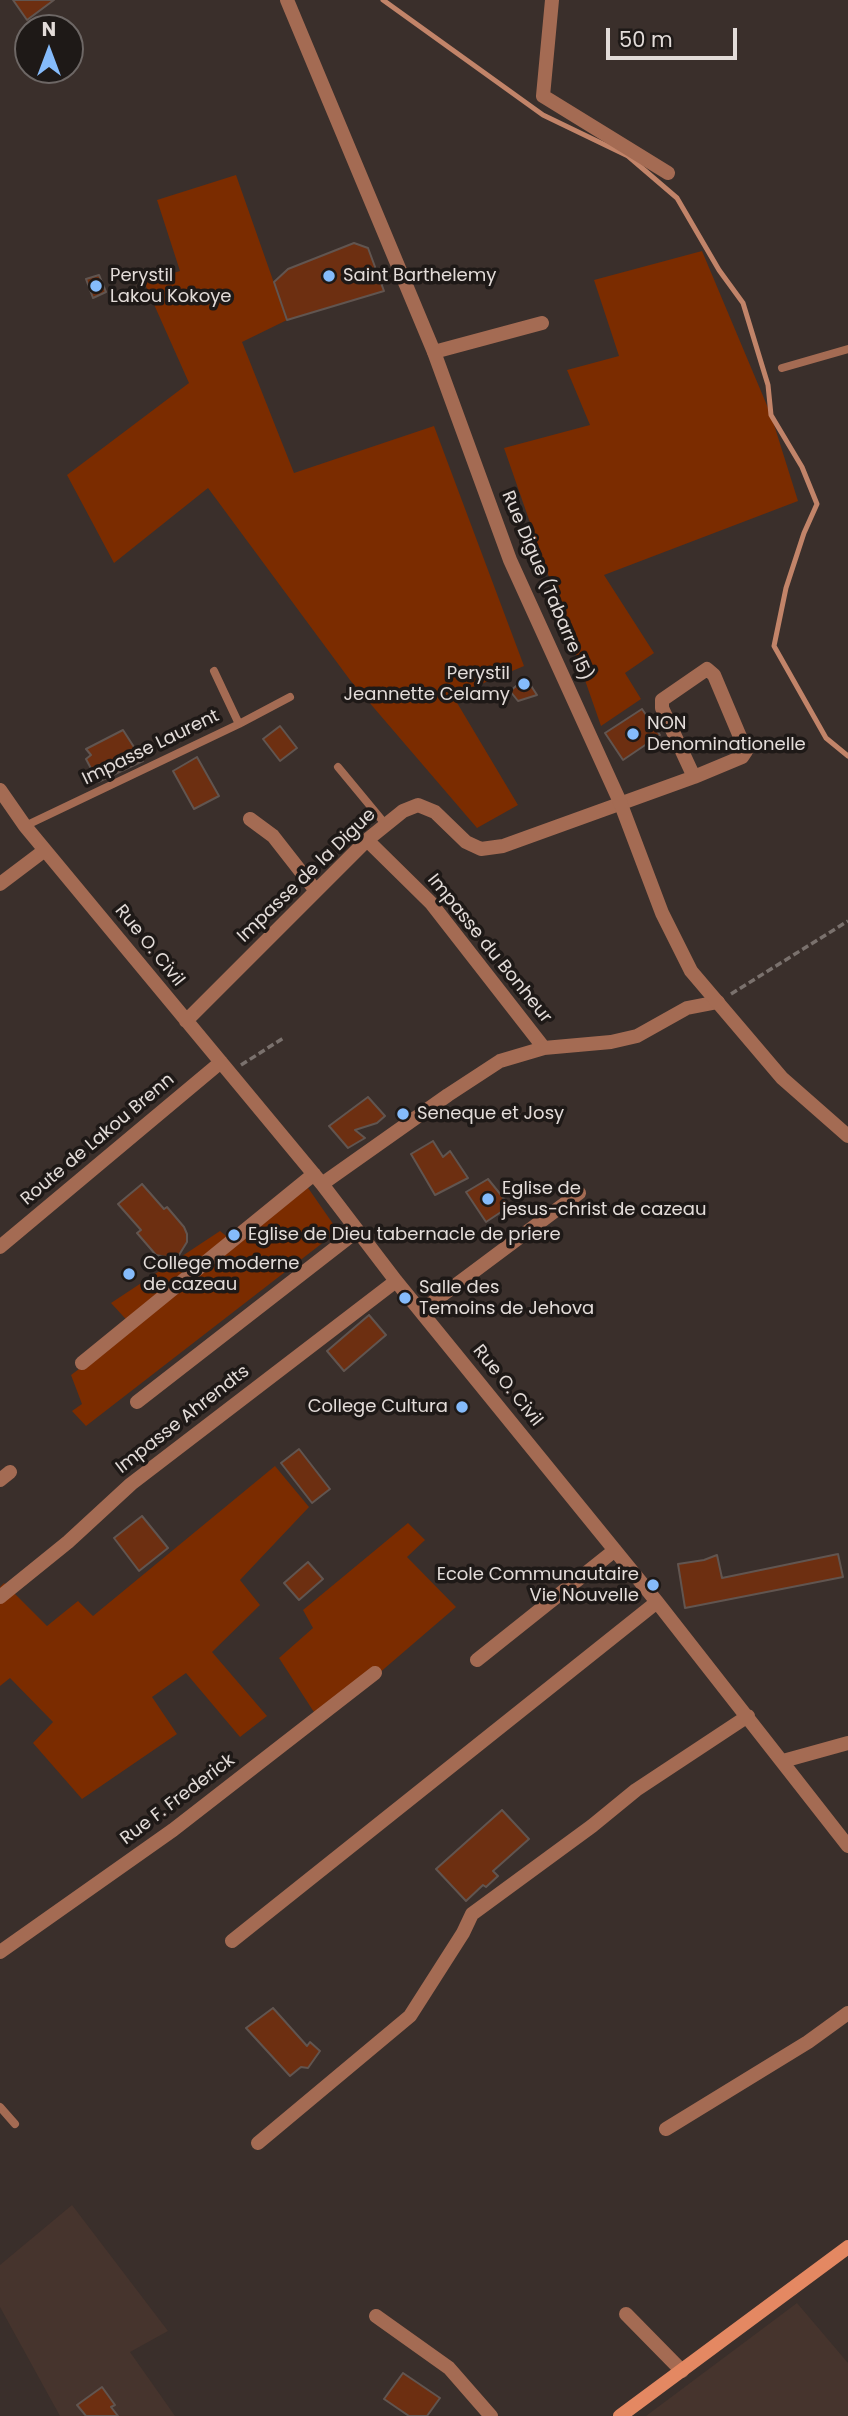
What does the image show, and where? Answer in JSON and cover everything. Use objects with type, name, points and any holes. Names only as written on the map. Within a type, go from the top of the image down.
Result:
[{"type":"main road","points":[[620,2416],[848,2247]]},
{"type":"street","name":"Rue Digue (Tabarre 15)","points":[[287,0],[434,352],[510,560],[620,802],[662,913],[691,971],[782,1078],[848,1136]]},
{"type":"street","points":[[552,0],[543,96],[668,173]]},
{"type":"street","points":[[434,352],[542,323]]},
{"type":"street","points":[[620,802],[694,777],[742,757],[746,751],[709,669],[705,669],[662,700],[662,708],[694,777]]},
{"type":"street","name":"Rue O. Civil","points":[[0,790],[25,826],[318,1179],[396,1282],[657,1602],[848,1846]]},
{"type":"street","name":"Impasse de la Digue","points":[[187,1021],[367,840],[403,811],[418,805],[435,812],[466,842],[481,849],[503,846],[620,802]]},
{"type":"street","points":[[250,818],[274,836],[316,891]]},
{"type":"street","name":"Impasse du Bonheur","points":[[82,1363],[318,1179],[500,1061],[544,1048],[431,903],[367,840]]},
{"type":"street","points":[[0,884],[45,849]]},
{"type":"street","points":[[544,1048],[611,1042],[637,1036],[687,1008],[718,1002]]},
{"type":"street","name":"Route de Lakou Brenn","points":[[0,1247],[226,1067]]},
{"type":"street","points":[[421,1311],[579,1193]]},
{"type":"street","points":[[137,1402],[357,1231]]},
{"type":"street","name":"Impasse Ahrendts","points":[[0,1597],[68,1542],[131,1484],[396,1282]]},
{"type":"street","points":[[477,1660],[615,1550]]},
{"type":"street","points":[[232,1941],[657,1602]]},
{"type":"street","name":"Rue F. Frederick","points":[[1,1949],[173,1830],[375,1673]]},
{"type":"street","points":[[258,2143],[410,2016],[463,1933],[472,1914],[592,1826],[636,1790],[748,1716]]},
{"type":"street","points":[[783,1761],[848,1743]]},
{"type":"street","points":[[666,2129],[808,2042],[848,2013]]},
{"type":"street","points":[[626,2314],[682,2371]]},
{"type":"street","points":[[376,2316],[449,2368],[491,2416]]},
{"type":"lane","points":[[782,368],[848,349]]},
{"type":"lane","points":[[214,671],[239,724]]},
{"type":"lane","name":"Impasse Laurent","points":[[25,826],[290,697]]},
{"type":"lane","points":[[338,767],[386,825]]},
{"type":"lane","points":[[0,2107],[15,2124]]},
{"type":"path","points":[[718,1002],[848,921]]},
{"type":"path","points":[[226,1067],[285,1037]]},
{"type":"shaded area","points":[[236,175],[287,320],[242,342],[294,473],[434,426],[524,666],[453,696],[518,805],[477,828],[350,680],[208,488],[114,563],[67,475],[189,383],[144,282],[180,271],[157,200]]},
{"type":"shaded area","points":[[702,251],[771,415],[798,501],[604,575],[654,653],[625,673],[641,699],[601,726],[504,448],[590,425],[567,370],[619,356],[594,280]]},
{"type":"shaded area","points":[[306,1185],[338,1231],[86,1426],[72,1411],[82,1404],[71,1375],[134,1328],[111,1303],[220,1231],[230,1239]]},
{"type":"shaded area","points":[[275,1466],[309,1507],[240,1580],[260,1605],[212,1652],[267,1716],[240,1737],[186,1673],[152,1697],[177,1734],[82,1799],[33,1743],[53,1722],[10,1678],[0,1686],[0,1587],[4,1583],[47,1626],[78,1601],[93,1616]]},
{"type":"shaded area","points":[[408,1523],[425,1540],[407,1557],[456,1607],[321,1723],[279,1658],[313,1628],[303,1610]]},
{"type":"shaded area","points":[[72,2205],[168,2331],[130,2352],[175,2416],[60,2416],[0,2307],[0,2265]]},
{"type":"shaded area","points":[[797,2303],[848,2363],[848,2416],[646,2416]]},
{"type":"building","points":[[13,0],[54,0],[35,14],[23,14]]},
{"type":"building","name":"Saint Barthelemy","points":[[354,243],[368,248],[384,291],[287,320],[274,282],[288,269]]},
{"type":"building","name":"Perystil Lakou Kokoye","points":[[99,275],[106,292],[93,298],[86,279]]},
{"type":"building","name":"Perystil Jeannette Celamy","points":[[526,678],[537,695],[518,701],[510,691]]},
{"type":"building","name":"NON Denominationelle","points":[[642,709],[660,735],[623,760],[605,733]]},
{"type":"building","points":[[280,726],[297,748],[280,761],[263,739]]},
{"type":"building","points":[[123,730],[143,761],[98,782],[86,759],[91,755],[86,749]]},
{"type":"building","points":[[197,757],[219,796],[194,809],[173,771]]},
{"type":"building","points":[[368,1097],[385,1116],[377,1123],[355,1130],[365,1138],[348,1148],[329,1126]]},
{"type":"building","points":[[433,1141],[443,1157],[450,1151],[468,1178],[435,1195],[411,1154]]},
{"type":"building","name":"Eglise de jesus-christ de cazeau","points":[[488,1179],[510,1206],[486,1222],[466,1192]]},
{"type":"building","points":[[142,1184],[184,1227],[187,1242],[179,1255],[171,1258],[156,1255],[137,1233],[141,1230],[118,1204]]},
{"type":"building","points":[[369,1315],[386,1335],[344,1371],[327,1351]]},
{"type":"building","points":[[299,1449],[330,1489],[312,1503],[281,1463]]},
{"type":"building","points":[[142,1516],[168,1548],[139,1571],[114,1538]]},
{"type":"building","points":[[838,1554],[843,1577],[685,1608],[678,1564],[717,1555],[722,1578]]},
{"type":"building","points":[[308,1562],[323,1579],[299,1600],[284,1583]]},
{"type":"building","points":[[502,1810],[529,1839],[493,1871],[498,1876],[486,1887],[483,1885],[466,1901],[436,1869]]},
{"type":"building","points":[[273,2008],[307,2046],[310,2042],[320,2051],[308,2068],[301,2067],[290,2076],[246,2028]]},
{"type":"building","points":[[403,2373],[440,2398],[427,2416],[409,2416],[384,2399]]},
{"type":"building","points":[[102,2387],[115,2405],[111,2407],[118,2416],[86,2416],[77,2405]]},
{"type":"waterway","points":[[383,0],[543,115],[628,156],[677,198],[719,270],[743,303],[768,385],[771,415],[802,467],[817,504],[804,533],[786,588],[774,646],[826,738],[848,756]]},
{"type":"place","name":"Saint Barthelemy","points":[[329,276]]},
{"type":"place","name":"Perystil Lakou Kokoye","points":[[96,286]]},
{"type":"place","name":"Perystil Jeannette Celamy","points":[[524,684]]},
{"type":"place","name":"NON Denominationelle","points":[[633,734]]},
{"type":"place","name":"Seneque et Josy","points":[[403,1114]]},
{"type":"place","name":"Eglise de jesus-christ de cazeau","points":[[488,1199]]},
{"type":"place","name":"Eglise de Dieu tabernacle de priere","points":[[234,1235]]},
{"type":"place","name":"College moderne de cazeau","points":[[129,1274]]},
{"type":"place","name":"Salle des Temoins de Jehova","points":[[405,1298]]},
{"type":"place","name":"College Cultura","points":[[462,1407]]},
{"type":"place","name":"Ecole Communautaire Vie Nouvelle","points":[[653,1585]]}]
